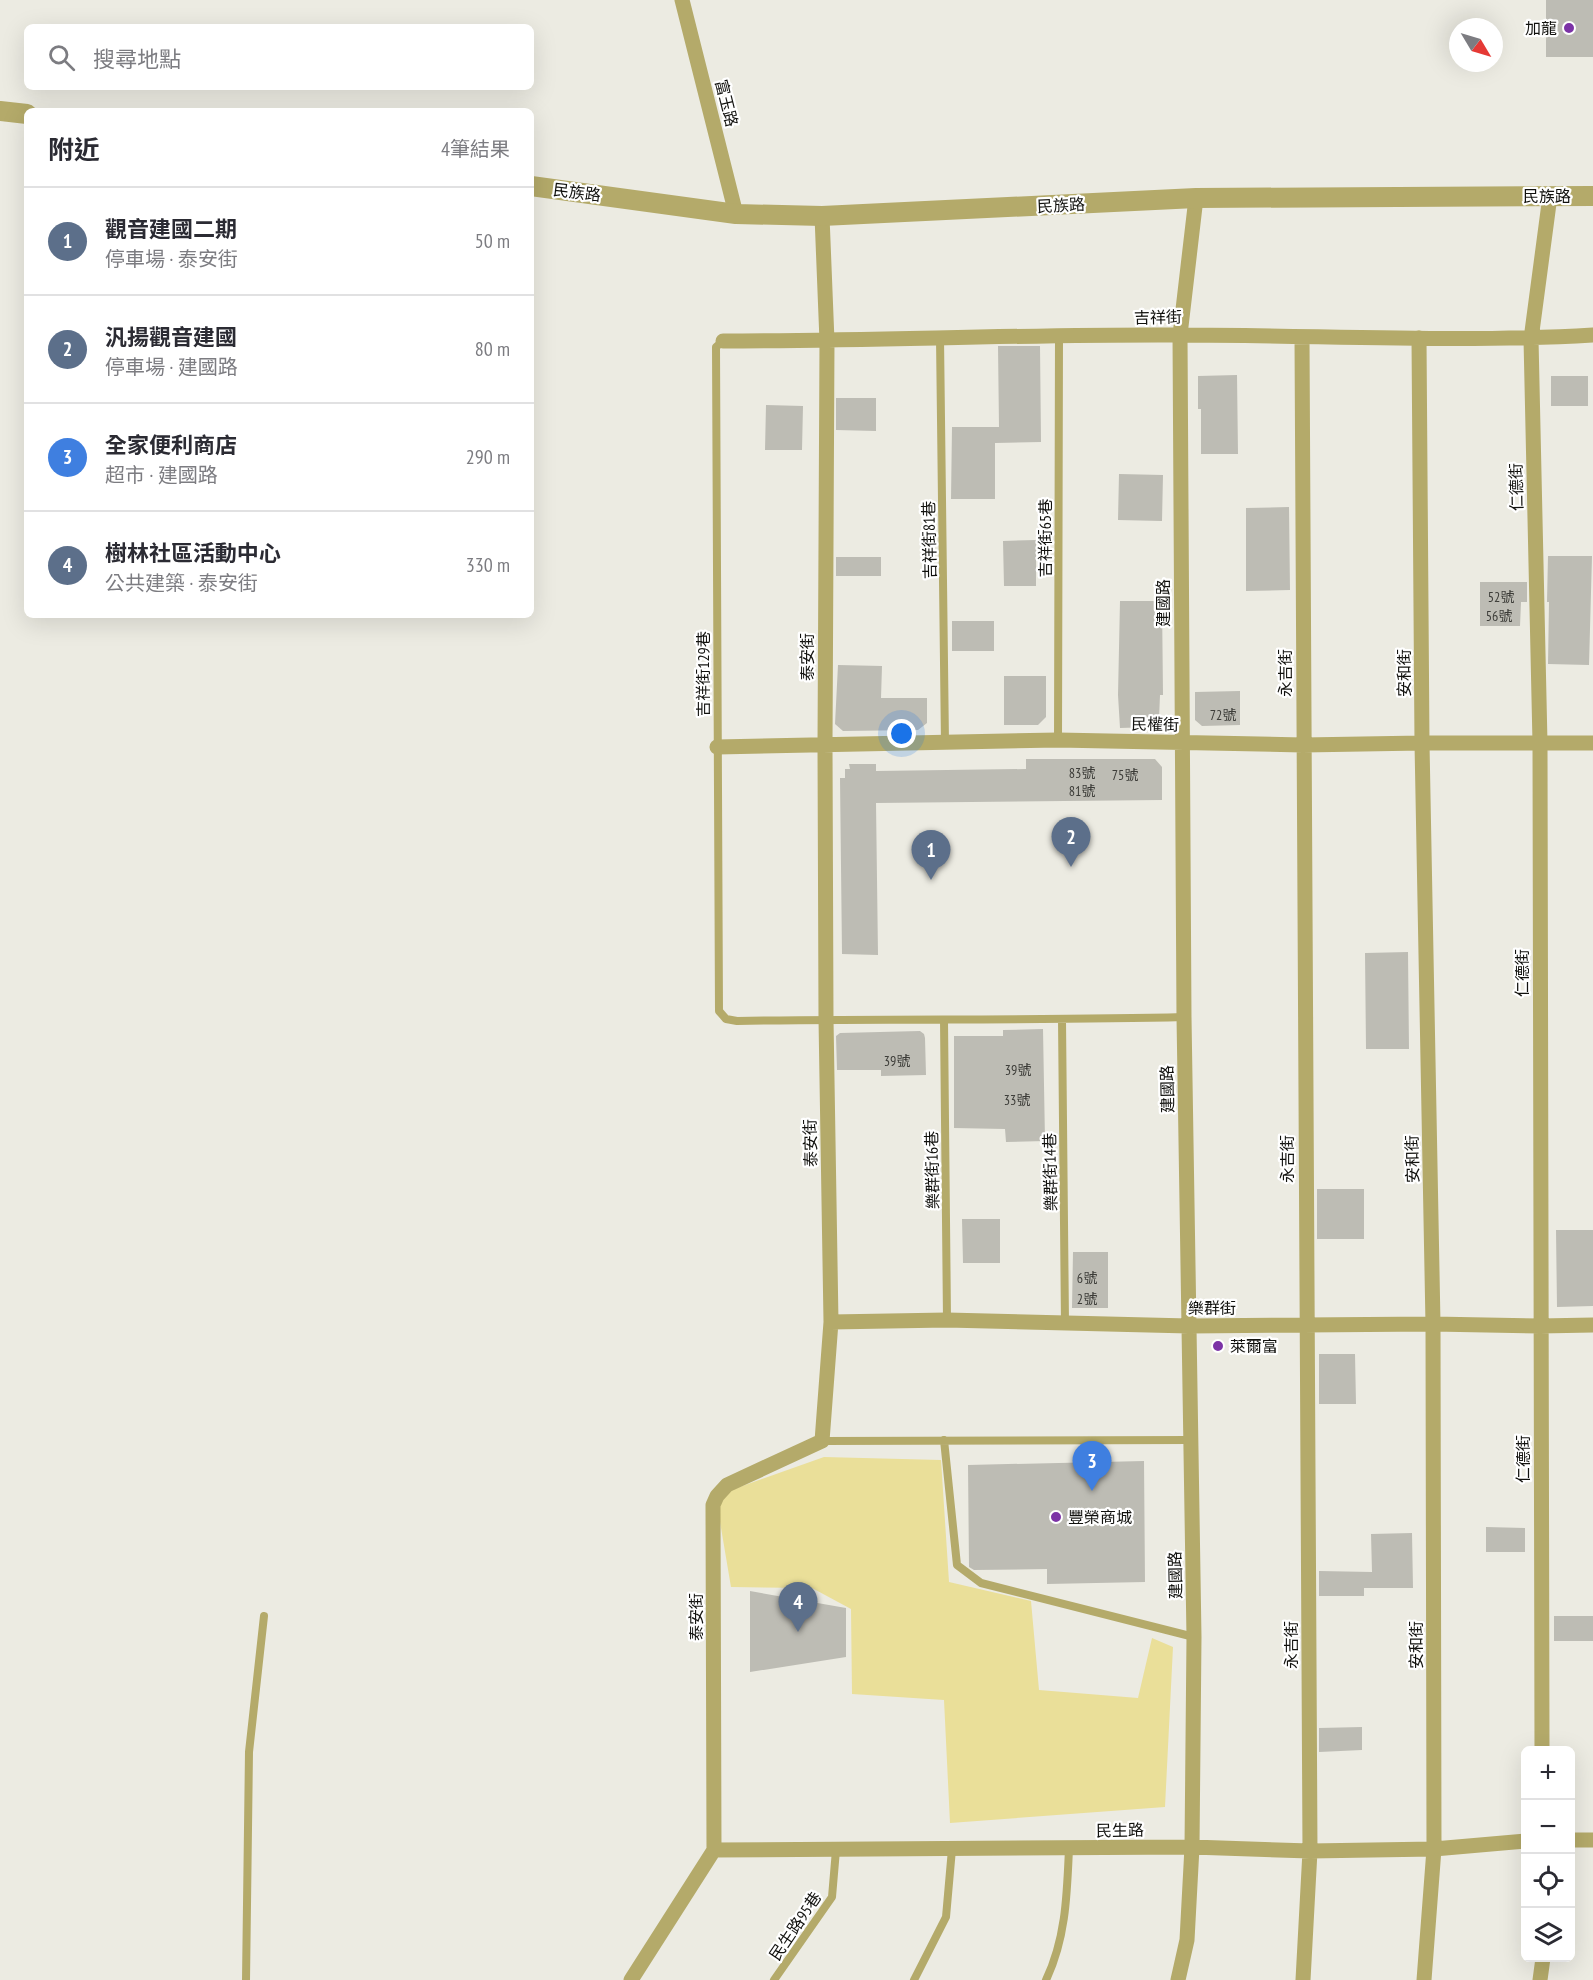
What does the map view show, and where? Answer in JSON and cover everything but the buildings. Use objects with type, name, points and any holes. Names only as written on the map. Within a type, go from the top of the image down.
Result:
[{"type":"street","name":"富玉路","points":[[682,0],[736,214]]},
{"type":"street","points":[[0,111],[24,114]]},
{"type":"street","name":"民族路","points":[[534,186],[736,214],[822,216],[1196,198],[1593,196]]},
{"type":"street","name":"仁德街","points":[[1542,1746],[1540,743],[1531,339],[1550,196]]},
{"type":"street","name":"建國路","points":[[1178,1980],[1187,1940],[1192,1847],[1194,1637],[1184,1017],[1180,335],[1196,198]]},
{"type":"street","name":"泰安街","points":[[714,1850],[713,1505],[717,1496],[727,1485],[822,1441],[831,1322],[826,1019],[827,341],[822,216]]},
{"type":"street","name":"吉祥街","points":[[723,341],[827,341],[940,336],[1180,335],[1531,339],[1593,335]]},
{"type":"street","name":"永吉街","points":[[1302,338],[1310,1851],[1303,1980]]},
{"type":"street","name":"安和街","points":[[1419,338],[1422,743],[1433,1324],[1434,1850],[1424,1980]]},
{"type":"street","name":"民權街","points":[[717,747],[1058,740],[1303,745],[1593,743]]},
{"type":"street","name":"樂群街","points":[[831,1322],[947,1320],[1189,1326],[1593,1324]]},
{"type":"street","points":[[1575,1840],[1593,1840]]},
{"type":"street","name":"民生路","points":[[714,1850],[1192,1847],[1310,1851],[1434,1850],[1521,1841]]},
{"type":"street","points":[[636,1978],[714,1850]]},
{"type":"street","points":[[1540,1980],[1543,1962]]},
{"type":"lane","name":"吉祥街81巷","points":[[940,336],[945,743]]},
{"type":"lane","name":"吉祥街65巷","points":[[1058,740],[1059,337]]},
{"type":"lane","name":"吉祥街129巷","points":[[723,341],[716,347],[719,1011],[726,1019],[737,1021],[826,1019]]},
{"type":"lane","points":[[826,1019],[1062,1020],[1184,1017]]},
{"type":"lane","name":"樂群街16巷","points":[[944,1020],[947,1320]]},
{"type":"lane","name":"樂群街14巷","points":[[1062,1020],[1065,1323]]},
{"type":"lane","points":[[944,1440],[957,1565],[981,1583],[1194,1637]]},
{"type":"lane","points":[[822,1441],[1190,1440]]},
{"type":"lane","points":[[246,1980],[249,1752],[264,1616]]},
{"type":"lane","points":[[1046,1980],[1054,1963],[1066,1911],[1069,1848]]},
{"type":"lane","points":[[914,1980],[946,1917],[951,1849]]},
{"type":"lane","name":"民生路95巷","points":[[774,1980],[832,1897],[836,1850]]},
{"type":"shaded area","points":[[824,1457],[941,1460],[949,1582],[1031,1601],[1039,1690],[1138,1698],[1152,1638],[1173,1647],[1165,1807],[950,1823],[944,1700],[852,1694],[851,1609],[812,1588],[731,1587],[718,1510],[721,1501],[731,1490]]},
{"type":"place","name":"加龍","points":[[1569,28]]},
{"type":"place","name":"汎揚觀音建國","points":[[1071,867]]},
{"type":"place","name":"觀音建國二期","points":[[931,880]]},
{"type":"place","name":"萊爾富","points":[[1218,1346]]},
{"type":"place","name":"全家便利商店","points":[[1092,1491]]},
{"type":"place","name":"豐榮商城","points":[[1056,1517]]},
{"type":"place","name":"樹林社區活動中心","points":[[798,1632]]}]
